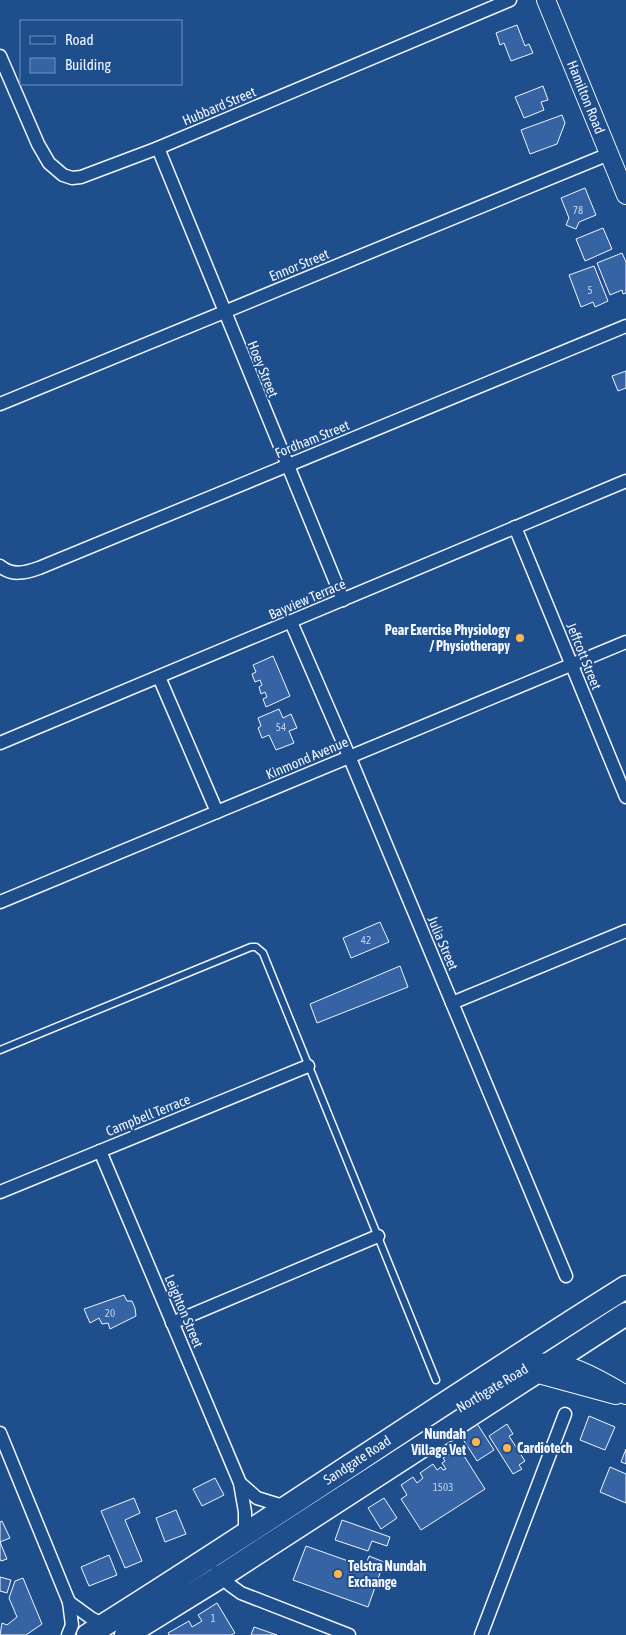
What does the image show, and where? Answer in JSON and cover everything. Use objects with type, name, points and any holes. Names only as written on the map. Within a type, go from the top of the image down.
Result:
[{"type":"highway","name":"Sandgate Road","points":[[126,1635],[214,1567],[245,1534],[450,1399],[626,1287]]},
{"type":"highway","name":"Sandgate Road","points":[[96,1630],[214,1567],[543,1368],[626,1314]]},
{"type":"street","name":"Hubbard Street","points":[[0,56],[43,155],[55,170],[63,176],[72,178],[90,175],[158,148],[510,0]]},
{"type":"street","name":"Hamilton Road","points":[[546,0],[626,195]]},
{"type":"street","name":"Hoey Street","points":[[158,148],[342,600]]},
{"type":"street","name":"Ennor Street","points":[[0,404],[609,154]]},
{"type":"street","name":"Fordham Street","points":[[4,569],[22,573],[39,568],[626,326]]},
{"type":"street","name":"Bayview Terrace","points":[[0,743],[626,481]]},
{"type":"street","name":"Jeffcott Street","points":[[515,527],[626,797]]},
{"type":"street","name":"Julia Street","points":[[291,622],[349,756],[566,1276]]},
{"type":"street","name":"Kinmond Avenue","points":[[0,902],[626,642]]},
{"type":"street","points":[[159,677],[217,812]]},
{"type":"street","points":[[452,1003],[626,931]]},
{"type":"street","name":"Campbell Terrace","points":[[0,1192],[308,1066]]},
{"type":"street","name":"Leighton Street","points":[[100,1151],[240,1483],[245,1512],[245,1534]]},
{"type":"street","points":[[172,1324],[378,1236]]},
{"type":"street","name":"Northgate Road","points":[[362,1457],[393,1450],[522,1367],[530,1364],[543,1368],[583,1371],[626,1396]]},
{"type":"street","points":[[482,1635],[565,1414]]},
{"type":"street","points":[[0,1433],[69,1602],[72,1625],[68,1635]]},
{"type":"street","name":"Leighton Street","points":[[240,1483],[257,1498],[286,1506]]},
{"type":"street","points":[[214,1567],[241,1593],[349,1635]]},
{"type":"street","points":[[69,1602],[91,1618],[96,1630]]},
{"type":"lane","points":[[0,1050],[254,946],[259,949],[263,953],[436,1380]]},
{"type":"building","points":[[517,25],[525,46],[529,44],[533,53],[511,61],[504,43],[500,45],[496,33]]},
{"type":"building","points":[[543,86],[548,100],[541,102],[544,110],[524,118],[515,97]]},
{"type":"building","points":[[562,115],[565,123],[557,144],[530,154],[521,130]]},
{"type":"building","points":[[585,188],[596,215],[579,222],[576,229],[566,225],[569,218],[561,198]]},
{"type":"building","points":[[603,228],[612,249],[585,261],[576,239]]},
{"type":"building","points":[[622,253],[626,262],[626,293],[623,294],[622,290],[610,295],[597,263]]},
{"type":"building","points":[[594,266],[608,301],[595,307],[593,302],[581,307],[569,275]]},
{"type":"building","points":[[626,371],[626,388],[618,391],[612,376]]},
{"type":"building","points":[[273,656],[290,696],[266,707],[263,699],[267,697],[265,692],[261,694],[259,687],[262,685],[260,680],[255,682],[252,674],[256,672],[253,665]]},
{"type":"building","points":[[279,709],[283,718],[291,714],[297,728],[289,731],[294,743],[276,750],[269,735],[262,738],[258,728],[261,726],[258,718]]},
{"type":"building","points":[[380,922],[389,942],[351,958],[343,938]]},
{"type":"building","points":[[400,966],[408,987],[317,1023],[310,1004]]},
{"type":"building","points":[[124,1295],[127,1301],[132,1301],[136,1316],[110,1329],[108,1323],[102,1324],[99,1318],[90,1323],[84,1309]]},
{"type":"building","points":[[589,1416],[615,1427],[605,1450],[580,1440]]},
{"type":"building","name":"Nundah Village Vet","points":[[476,1422],[494,1450],[477,1461],[459,1433]]},
{"type":"building","name":"Cardiotech","points":[[507,1424],[513,1434],[509,1436],[525,1461],[519,1465],[522,1469],[513,1474],[489,1436]]},
{"type":"building","points":[[459,1448],[485,1489],[421,1530],[401,1499],[407,1495],[401,1485],[413,1477],[417,1483],[423,1478],[420,1473],[433,1464],[437,1470],[441,1467],[443,1470],[446,1469],[442,1463],[445,1461],[443,1458]]},
{"type":"building","points":[[626,1449],[626,1464],[621,1462]]},
{"type":"building","points":[[610,1467],[626,1474],[626,1503],[600,1492]]},
{"type":"building","points":[[215,1478],[224,1495],[202,1506],[193,1489]]},
{"type":"building","points":[[134,1498],[140,1513],[125,1520],[142,1561],[125,1568],[101,1511]]},
{"type":"building","points":[[384,1498],[397,1518],[381,1529],[368,1508]]},
{"type":"building","points":[[176,1510],[186,1534],[165,1542],[156,1518]]},
{"type":"building","points":[[342,1520],[390,1537],[387,1546],[372,1541],[368,1551],[335,1540]]},
{"type":"building","points":[[2,1521],[10,1538],[0,1542],[0,1522]]},
{"type":"building","points":[[0,1542],[7,1559],[1,1561],[0,1559]]},
{"type":"building","name":"Telstra Nundah Exchange","points":[[306,1546],[365,1567],[369,1556],[384,1562],[368,1607],[293,1580]]},
{"type":"building","points":[[109,1555],[117,1575],[89,1586],[81,1567]]},
{"type":"building","points":[[0,1577],[11,1580],[7,1593],[0,1591]]},
{"type":"building","points":[[23,1578],[42,1624],[26,1635],[0,1635],[2,1623],[7,1625],[17,1617],[9,1598],[15,1581]]},
{"type":"building","points":[[217,1603],[235,1633],[231,1635],[169,1635],[168,1633],[189,1621],[192,1627],[202,1621],[198,1615]]},
{"type":"building","points":[[254,1627],[277,1635],[251,1635]]},
{"type":"place","name":"Pear Exercise Physiology / Physiotherapy","points":[[520,638]]},
{"type":"place","name":"Nundah Village Vet","points":[[476,1442]]},
{"type":"place","name":"Cardiotech","points":[[507,1448]]},
{"type":"place","name":"Telstra Nundah Exchange","points":[[338,1574]]}]
